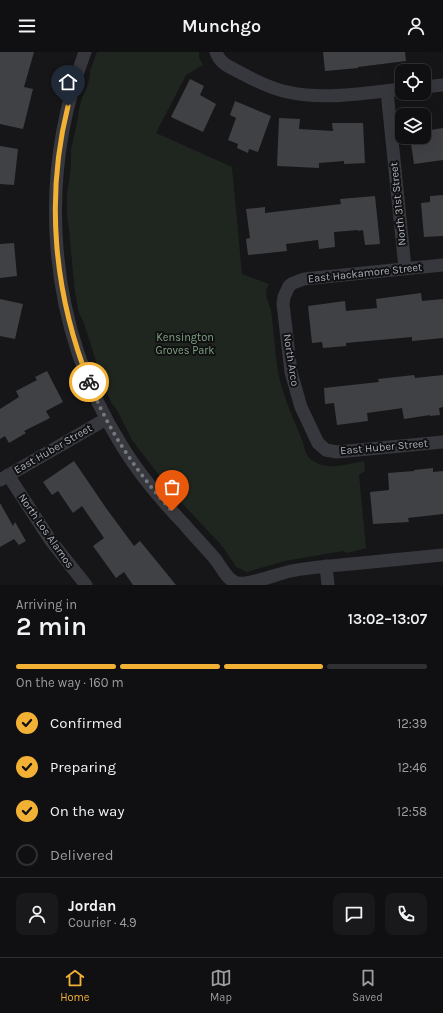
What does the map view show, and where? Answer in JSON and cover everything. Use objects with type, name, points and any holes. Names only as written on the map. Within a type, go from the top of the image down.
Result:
[{"type":"street","points":[[85,52],[75,79],[60,147],[55,199],[56,240],[62,289],[73,334],[90,383],[106,419],[122,446],[151,487],[216,561],[226,575],[234,582],[239,584],[250,584],[291,571],[326,566],[443,555]]},
{"type":"street","points":[[216,52],[222,63],[254,80],[297,94],[326,97],[395,90]]},
{"type":"street","points":[[431,86],[443,85]]},
{"type":"street","name":"North 31st Street","points":[[387,91],[405,268]]},
{"type":"street","name":"East Hackamore Street","points":[[289,286],[304,279],[443,265]]},
{"type":"street","name":"North Arco","points":[[289,286],[286,291],[283,304],[292,378],[301,407],[315,438],[321,447],[326,450]]},
{"type":"street","name":"East Huber Street","points":[[4,477],[106,419]]},
{"type":"street","name":"East Huber Street","points":[[326,450],[343,452],[443,442]]},
{"type":"street","name":"North Los Alamos","points":[[4,477],[51,541],[86,585]]},
{"type":"street","points":[[326,566],[328,585]]},
{"type":"green space","name":"Kensington Groves Park","points":[[97,52],[199,52],[199,57],[203,65],[186,75],[156,133],[232,167],[242,274],[269,284],[266,294],[271,310],[279,377],[306,453],[311,459],[327,466],[337,466],[364,461],[365,471],[359,475],[366,548],[347,553],[343,551],[285,561],[247,572],[236,567],[223,547],[165,485],[132,440],[117,410],[112,404],[103,384],[84,323],[79,313],[75,293],[67,216],[67,195],[71,166],[71,149],[82,98],[87,87],[90,71]]},
{"type":"building","points":[[0,52],[34,52],[24,87],[33,89],[23,129],[0,124]]},
{"type":"building","points":[[323,52],[405,52],[406,61],[325,71]]},
{"type":"building","points":[[190,79],[204,86],[200,95],[216,104],[203,132],[171,117]]},
{"type":"building","points":[[235,101],[271,116],[258,152],[249,149],[248,153],[237,148],[238,144],[228,140],[236,118],[230,115]]},
{"type":"building","points":[[279,118],[300,119],[299,129],[333,131],[332,123],[363,123],[365,163],[344,164],[344,161],[319,163],[319,168],[277,166]]},
{"type":"building","points":[[443,128],[443,160],[414,164],[411,144],[431,144],[431,130]]},
{"type":"building","points":[[0,146],[18,149],[14,185],[0,184]]},
{"type":"building","points":[[443,195],[443,236],[424,237],[421,203],[430,202],[430,196]]},
{"type":"building","points":[[375,196],[380,244],[365,245],[363,230],[334,232],[335,247],[319,249],[318,240],[286,244],[287,251],[248,255],[246,239],[250,238],[246,209],[265,207],[265,213],[341,204],[340,199]]},
{"type":"building","points":[[14,243],[17,276],[0,278],[0,244]]},
{"type":"building","points":[[421,293],[422,301],[443,299],[443,338],[412,341],[412,337],[346,343],[346,346],[323,348],[322,342],[312,343],[308,306],[345,301],[346,311],[377,308],[376,299]]},
{"type":"building","points":[[0,299],[23,304],[15,339],[0,336]]},
{"type":"building","points":[[47,371],[63,402],[46,411],[50,418],[24,431],[26,433],[9,443],[5,436],[0,439],[0,409],[19,397],[16,391],[37,380],[35,377]]},
{"type":"building","points":[[414,375],[415,378],[443,375],[443,407],[439,408],[440,415],[404,419],[402,408],[367,413],[368,421],[337,425],[334,403],[325,404],[324,388],[379,382],[378,379]]},
{"type":"building","points":[[74,461],[134,546],[140,541],[176,585],[133,585],[124,572],[116,578],[93,546],[104,538],[82,506],[73,513],[58,491],[52,495],[43,482]]},
{"type":"building","points":[[433,468],[433,472],[443,471],[443,514],[408,518],[409,522],[373,524],[370,492],[389,490],[388,473]]},
{"type":"building","points":[[0,503],[13,526],[15,522],[26,541],[19,545],[14,539],[0,547]]},
{"type":"way so far","points":[[89,382],[122,446],[141,474],[172,511]]},
{"type":"route","points":[[68,106],[62,132],[56,177],[55,223],[57,256],[62,289],[70,323],[89,382]]}]
